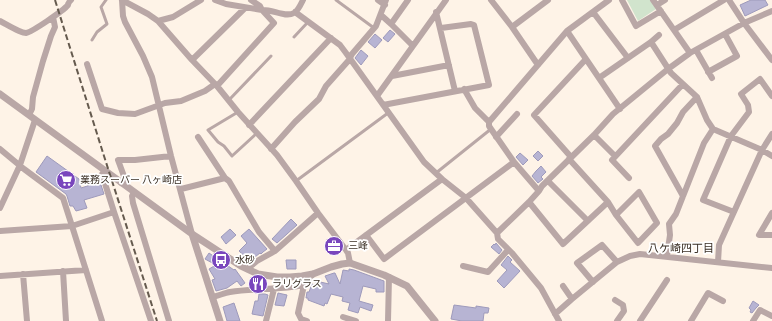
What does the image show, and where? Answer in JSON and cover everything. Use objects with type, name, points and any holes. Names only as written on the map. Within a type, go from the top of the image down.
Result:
[{"type":"street","points":[[122,0],[158,21],[229,100],[296,181],[348,253],[350,264]]},
{"type":"street","points":[[122,0],[125,22],[144,56],[152,77],[192,234],[220,321]]},
{"type":"street","points":[[158,21],[173,17],[201,0]]},
{"type":"street","points":[[215,0],[245,8],[267,10],[285,14],[292,14],[295,12],[303,0]]},
{"type":"street","points":[[87,64],[102,109],[118,113],[135,114],[165,103],[181,101],[216,85],[274,23],[260,6],[251,0]]},
{"type":"street","points":[[271,149],[295,122],[319,99],[326,86],[376,26],[386,3],[378,0]]},
{"type":"street","points":[[391,24],[408,0]]},
{"type":"street","points":[[491,0],[538,65]]},
{"type":"street","points":[[512,27],[548,0]]},
{"type":"street","points":[[489,122],[567,31],[609,0]]},
{"type":"street","points":[[622,0],[636,26],[661,11]]},
{"type":"street","points":[[665,0],[655,3],[690,53]]},
{"type":"street","points":[[674,30],[724,0]]},
{"type":"street","points":[[729,0],[744,23],[772,60]]},
{"type":"street","points":[[377,96],[445,1]]},
{"type":"street","points":[[0,21],[26,33],[53,17],[70,2]]},
{"type":"street","points":[[192,60],[245,8]]},
{"type":"street","points":[[497,233],[613,114],[668,69],[690,53],[744,23],[772,11]]},
{"type":"street","points":[[295,12],[340,45],[424,162],[466,198],[497,233],[498,239],[541,288],[559,321]]},
{"type":"street","points":[[436,12],[455,91]]},
{"type":"street","points":[[593,12],[628,58]]},
{"type":"street","points":[[381,15],[413,46]]},
{"type":"street","points":[[29,115],[32,109],[33,96],[43,61],[55,27],[53,17]]},
{"type":"street","points":[[383,105],[489,84],[474,25],[471,24],[441,28]]},
{"type":"street","points":[[567,31],[620,109]]},
{"type":"street","points":[[708,72],[737,56],[725,34]]},
{"type":"street","points":[[599,78],[659,35]]},
{"type":"street","points":[[250,125],[331,38]]},
{"type":"street","points":[[651,42],[670,73],[697,97],[707,120],[713,129],[762,150],[772,156]]},
{"type":"street","points":[[696,50],[712,78]]},
{"type":"street","points":[[586,59],[534,115],[608,202],[616,214],[638,243],[657,223],[639,192],[616,214]]},
{"type":"street","points":[[392,76],[449,65]]},
{"type":"street","points":[[734,212],[703,200],[731,136],[749,112],[748,105],[741,94],[760,79],[772,96]]},
{"type":"street","points":[[629,178],[612,160],[683,84]]},
{"type":"street","points":[[464,89],[476,108],[489,122],[489,126],[514,162],[539,191]]},
{"type":"street","points":[[0,94],[192,234],[241,266],[258,274],[277,277],[302,276],[313,274],[337,265],[350,264],[389,277],[407,286],[435,321]]},
{"type":"street","points":[[683,196],[656,146],[661,139],[668,134],[677,123],[683,112],[697,97]]},
{"type":"street","points":[[496,137],[517,114]]},
{"type":"street","points":[[0,208],[20,165],[36,120]]},
{"type":"street","points":[[667,256],[670,224],[676,214],[704,143],[713,129]]},
{"type":"street","points":[[718,262],[719,245],[762,150],[772,134]]},
{"type":"street","points":[[594,135],[615,156]]},
{"type":"street","points":[[198,137],[229,181],[259,232],[275,251]]},
{"type":"street","points":[[0,149],[63,198],[102,321]]},
{"type":"street","points":[[124,184],[125,179],[118,160],[135,160],[171,156]]},
{"type":"street","points":[[366,235],[384,259],[514,162]]},
{"type":"street","points":[[102,169],[102,174],[150,321]]},
{"type":"street","points":[[181,189],[226,178]]},
{"type":"street","points":[[346,250],[442,179]]},
{"type":"street","points":[[548,181],[588,221]]},
{"type":"street","points":[[134,192],[132,196],[133,203],[169,321]]},
{"type":"street","points":[[528,202],[563,244],[608,202]]},
{"type":"street","points":[[0,231],[72,226],[114,212]]},
{"type":"street","points":[[247,269],[275,251],[318,213]]},
{"type":"street","points":[[772,213],[759,235],[772,235]]},
{"type":"street","points":[[593,282],[577,263],[602,245],[617,262]]},
{"type":"street","points":[[463,266],[488,272],[508,250]]},
{"type":"street","points":[[556,314],[617,262],[630,256],[640,254],[667,256],[772,268]]},
{"type":"street","points":[[0,276],[86,270]]},
{"type":"street","points":[[63,272],[66,321]]},
{"type":"street","points":[[23,274],[26,321]]},
{"type":"street","points":[[307,321],[301,319],[298,313],[304,285],[313,274]]},
{"type":"street","points":[[388,321],[389,277]]},
{"type":"street","points":[[640,321],[667,280]]},
{"type":"street","points":[[212,297],[230,292],[254,289],[292,288],[304,285]]},
{"type":"street","points":[[563,286],[572,299]]},
{"type":"street","points":[[266,321],[274,289]]},
{"type":"street","points":[[691,321],[708,293],[723,301]]},
{"type":"street","points":[[615,300],[623,305],[624,311],[617,321]]},
{"type":"street","points":[[752,321],[760,310],[772,316]]},
{"type":"street","points":[[343,317],[356,321]]},
{"type":"lane","points":[[92,40],[97,32],[107,24],[101,8],[106,0]]},
{"type":"lane","points":[[336,0],[374,28]]},
{"type":"lane","points":[[294,37],[308,21]]},
{"type":"lane","points":[[229,100],[271,56]]},
{"type":"lane","points":[[238,112],[208,130],[232,156],[257,133]]},
{"type":"lane","points":[[296,181],[388,113]]},
{"type":"lane","points":[[436,173],[491,129]]},
{"type":"green space","points":[[627,0],[650,0],[656,9],[638,21]]},
{"type":"building","points":[[751,0],[765,0],[768,5],[745,16],[740,5]]},
{"type":"building","points":[[390,30],[395,34],[388,42],[383,38]]},
{"type":"building","points":[[375,34],[382,40],[375,48],[368,42]]},
{"type":"building","points":[[361,50],[368,56],[361,65],[355,58]]},
{"type":"building","points":[[538,151],[543,156],[538,161],[533,156]]},
{"type":"building","points":[[520,153],[528,160],[523,165],[516,157]]},
{"type":"building","points":[[47,156],[79,179],[81,188],[100,182],[104,194],[84,200],[87,208],[76,211],[73,206],[70,206],[66,194],[36,172]]},
{"type":"building","points":[[541,166],[546,172],[541,177],[543,179],[538,183],[532,176]]},
{"type":"building","points":[[291,219],[297,225],[277,243],[272,239]]},
{"type":"building","points":[[230,229],[236,235],[226,244],[221,237]]},
{"type":"building","points":[[249,229],[267,249],[250,261],[239,251],[247,243],[241,236]]},
{"type":"building","points":[[496,243],[502,250],[499,254],[491,247]]},
{"type":"building","points":[[209,253],[234,270],[235,269],[245,283],[241,286],[237,281],[227,288],[216,291],[212,280],[215,279],[209,269],[216,265],[205,259]]},
{"type":"building","points":[[508,256],[512,260],[510,262],[520,271],[504,288],[497,281],[507,270],[501,265]]},
{"type":"building","points":[[286,260],[296,260],[296,269],[287,269]]},
{"type":"building","points":[[349,269],[384,281],[384,292],[376,292],[376,289],[363,286],[359,301],[373,305],[371,311],[360,307],[358,313],[348,310],[350,303],[342,301],[343,297],[331,294],[327,304],[325,303],[324,306],[306,298],[307,292],[309,292],[312,284],[315,285],[316,281],[329,284],[325,276],[335,273],[340,284],[343,270],[349,271]]},
{"type":"building","points":[[278,293],[287,295],[284,306],[275,305]]},
{"type":"building","points":[[259,294],[268,295],[263,316],[252,314],[255,301],[258,301]]},
{"type":"building","points":[[753,301],[759,305],[752,313],[750,312],[751,310],[749,308]]},
{"type":"building","points":[[234,303],[240,321],[227,321],[223,307]]},
{"type":"building","points":[[454,305],[489,308],[488,313],[484,313],[483,321],[462,321],[451,319]]},
{"type":"railway","points":[[55,0],[157,321]]},
{"type":"place","name":"業務スーパー 八ヶ崎店","points":[[66,180]]},
{"type":"place","name":"三峰","points":[[334,246]]},
{"type":"place","name":"水砂","points":[[221,260]]},
{"type":"place","name":"ラリグラス","points":[[258,284]]},
{"type":"district","name":"八ケ崎四丁目","points":[[681,248]]}]
